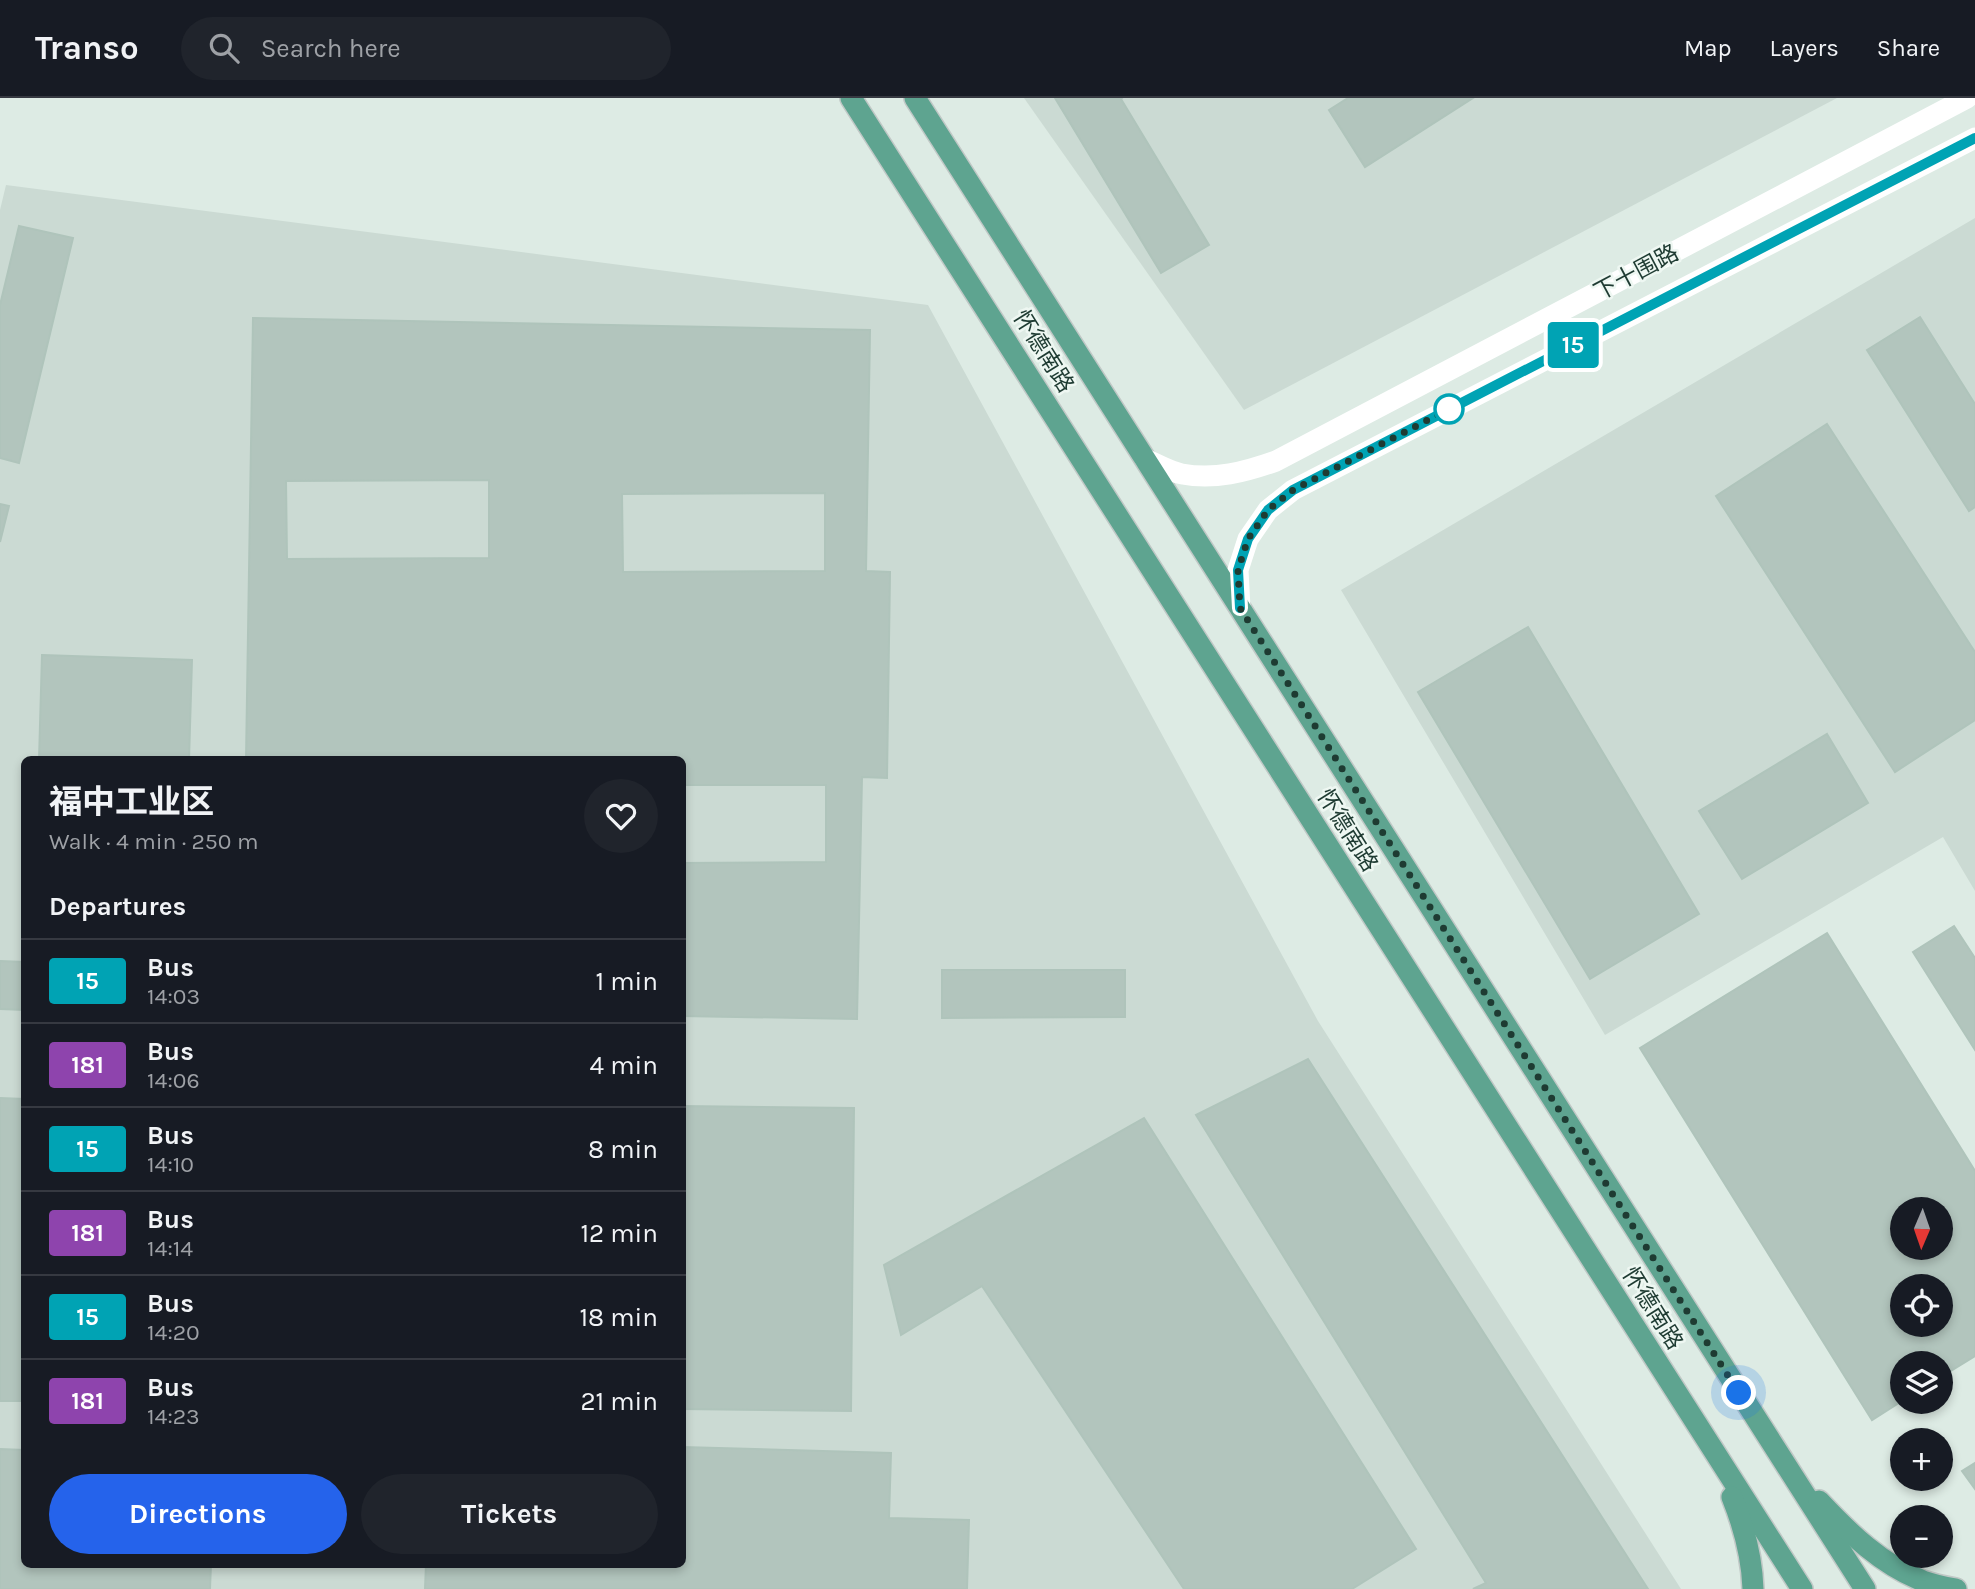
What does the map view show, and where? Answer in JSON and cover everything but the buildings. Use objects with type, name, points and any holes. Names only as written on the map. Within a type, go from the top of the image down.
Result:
[{"type":"main road","name":"怀德南路","points":[[851,98],[1802,1589]]},
{"type":"main road","name":"怀德南路","points":[[915,98],[1865,1589]]},
{"type":"main road","points":[[1712,1450],[1739,1515],[1752,1563],[1753,1589]]},
{"type":"main road","points":[[1783,1463],[1839,1522],[1873,1553],[1898,1570],[1926,1582],[1956,1589]]},
{"type":"street","name":"下十围路","points":[[1146,459],[1180,474],[1212,477],[1244,472],[1276,461],[1967,98]]},
{"type":"street","name":"下十围路","points":[[1240,608],[1238,570],[1248,539],[1268,510],[1293,490],[1975,138]]},
{"type":"shaded area","points":[[1024,98],[1837,98],[1244,410]]},
{"type":"shaded area","points":[[6,185],[928,305],[1318,1021],[1681,1589],[0,1589],[0,210]]},
{"type":"shaded area","points":[[1975,218],[1975,891],[1943,837],[1605,1035],[1341,590]]},
{"type":"bus line","name":"15","points":[[1240,608],[1238,570],[1248,539],[1268,510],[1293,490],[1975,138]]},
{"type":"route","points":[[1449,409],[1293,490],[1268,510],[1248,539],[1238,570],[1240,608],[1739,1393]]}]
